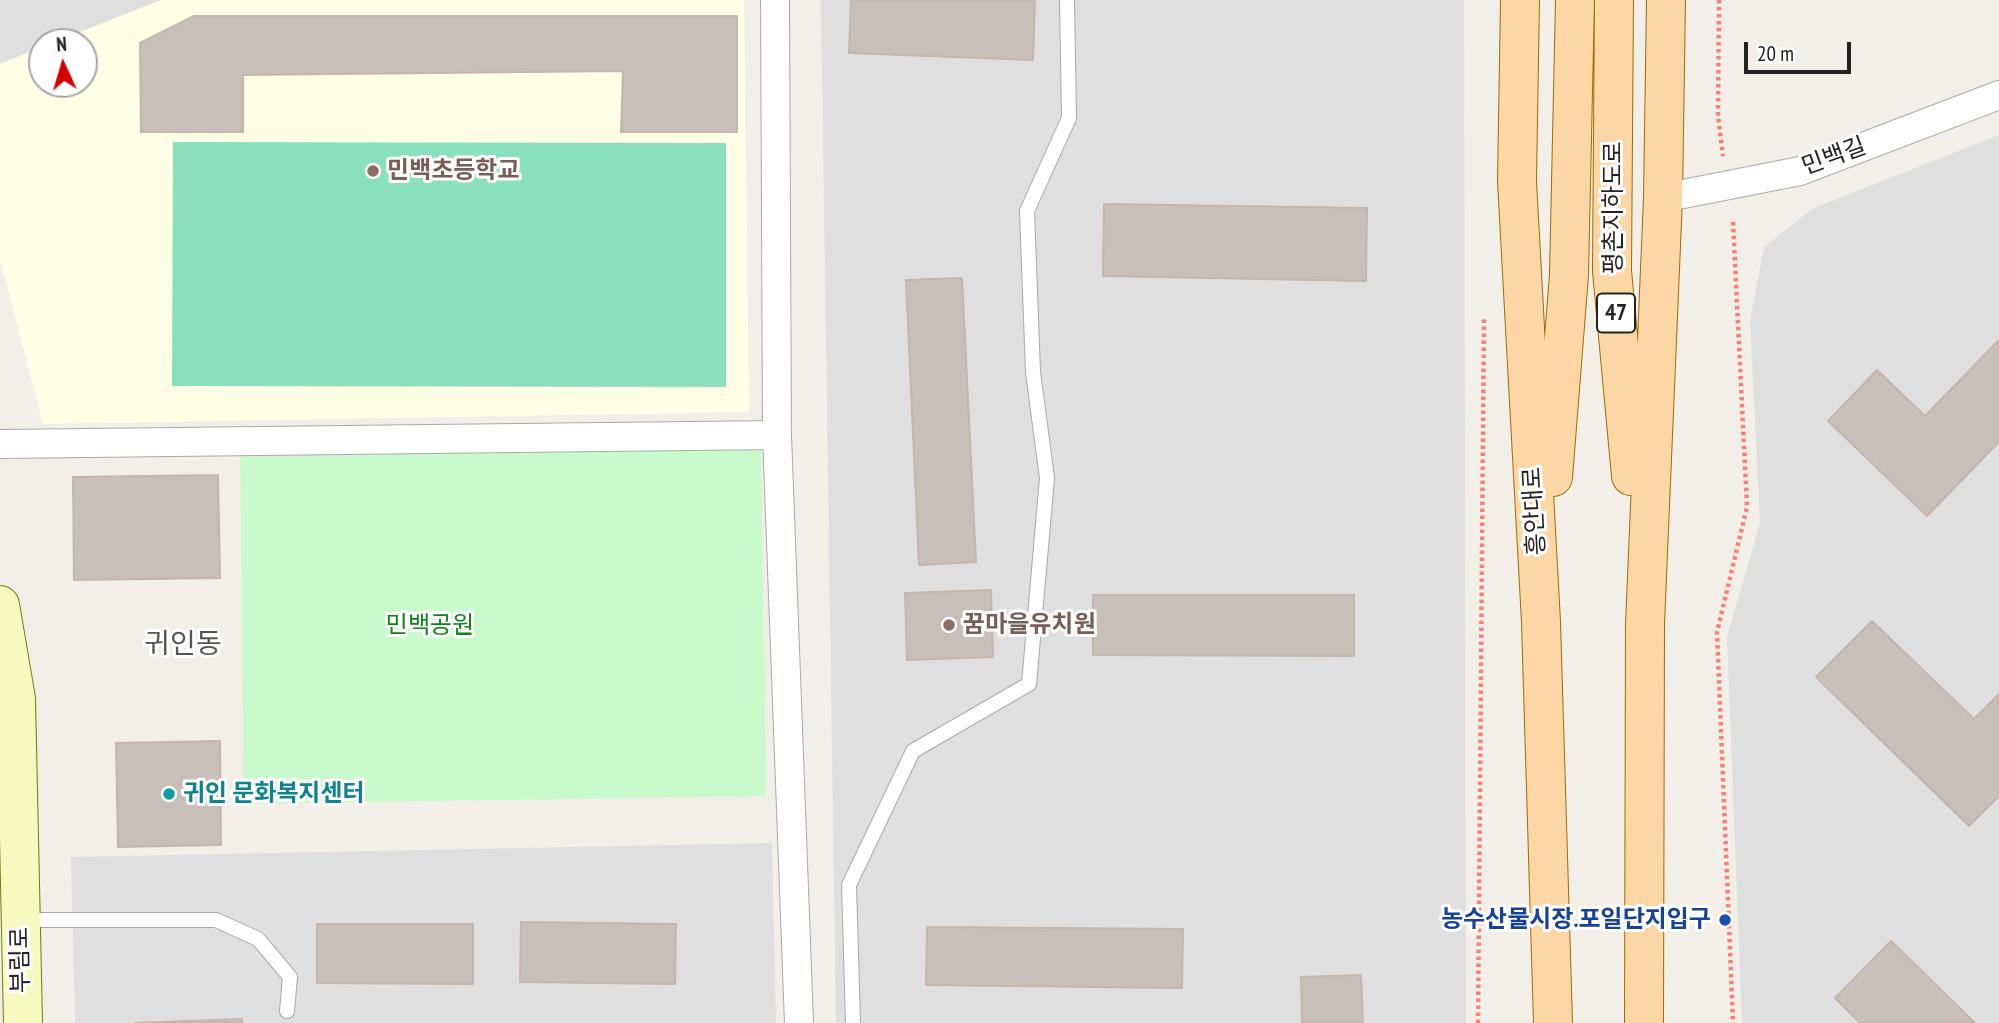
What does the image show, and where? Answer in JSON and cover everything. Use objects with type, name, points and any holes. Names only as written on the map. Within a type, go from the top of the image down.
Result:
[{"type":"main road","name":"흥안대로","points":[[1520,0],[1517,181],[1541,622],[1553,1023]]},
{"type":"main road","name":"평촌지하도로","points":[[1541,622],[1569,275],[1574,0]]},
{"type":"main road","name":"평촌지하도로","points":[[1615,0],[1612,271],[1645,624]]},
{"type":"main road","points":[[1645,624],[1663,198],[1666,0]]},
{"type":"main road","name":"47","points":[[1644,1023],[1645,624]]},
{"type":"street","points":[[775,0],[777,435],[799,1023]]},
{"type":"street","name":"민백길","points":[[1663,198],[1800,171],[1999,95]]},
{"type":"street","points":[[0,444],[777,435]]},
{"type":"street","name":"부림로","points":[[0,605],[16,699],[23,1023]]},
{"type":"lane","points":[[853,1023],[849,885],[913,751],[1028,684],[1047,478],[1033,372],[1027,211],[1069,118],[1067,0]]},
{"type":"lane","points":[[20,920],[216,920],[258,939],[290,977],[287,1011]]},
{"type":"path","points":[[1719,0],[1718,116],[1723,158]]},
{"type":"path","points":[[1732,222],[1747,507],[1717,632],[1733,1023]]},
{"type":"path","points":[[1478,1023],[1484,304]]},
{"type":"shaded area","points":[[0,0],[161,0],[90,28],[28,28],[28,53],[0,64]]},
{"type":"shaded area","name":"민백초등학교","points":[[161,0],[744,0],[749,412],[43,424],[0,259],[0,64],[28,53],[28,98],[98,98],[98,28],[90,28]]},
{"type":"shaded area","points":[[821,0],[1464,0],[1466,1023],[836,1023]]},
{"type":"shaded area","points":[[1999,135],[1999,1023],[1742,1023],[1727,637],[1760,523],[1750,321],[1764,247],[1814,208]]},
{"type":"shaded area","points":[[772,843],[776,1023],[75,1023],[71,857]]},
{"type":"green space","points":[[173,142],[726,143],[726,387],[172,386]]},
{"type":"green space","name":"민백공원","points":[[761,445],[766,796],[244,804],[240,453]]},
{"type":"building","points":[[851,0],[1035,0],[1033,60],[849,53]]},
{"type":"building","points":[[194,16],[737,16],[737,132],[621,132],[623,71],[243,75],[243,132],[141,132],[140,43]]},
{"type":"building","points":[[1104,204],[1367,208],[1366,281],[1103,276]]},
{"type":"building","points":[[962,278],[976,562],[919,565],[906,280]]},
{"type":"building","points":[[1999,340],[1999,442],[1927,516],[1828,421],[1877,370],[1925,416]]},
{"type":"building","points":[[218,475],[220,578],[74,580],[73,477]]},
{"type":"building","name":"꿈마을유치원","points":[[991,590],[993,657],[907,660],[905,593]]},
{"type":"building","points":[[1093,595],[1354,595],[1354,656],[1093,655]]},
{"type":"building","points":[[1872,621],[1974,719],[1999,694],[1999,796],[1969,826],[1816,677]]},
{"type":"building","name":"귀인 문화복지센터","points":[[220,741],[221,845],[118,847],[116,743]]},
{"type":"building","points":[[521,922],[676,924],[675,984],[520,982]]},
{"type":"building","points":[[317,924],[473,924],[473,984],[317,983]]},
{"type":"building","points":[[927,927],[1183,929],[1182,988],[926,985]]},
{"type":"building","points":[[1891,941],[1975,1023],[1860,1023],[1835,998]]},
{"type":"building","points":[[1361,975],[1363,1023],[1302,1023],[1301,977]]},
{"type":"building","points":[[242,1019],[242,1023],[135,1023]]},
{"type":"place","name":"민백초등학교","points":[[373,171]]},
{"type":"place","name":"꿈마을유치원","points":[[949,625]]},
{"type":"place","name":"귀인 문화복지센터","points":[[169,794]]},
{"type":"place","name":"농수산물시장.포일단지입구","points":[[1725,920]]},
{"type":"district","name":"귀인동","points":[[183,645]]}]
